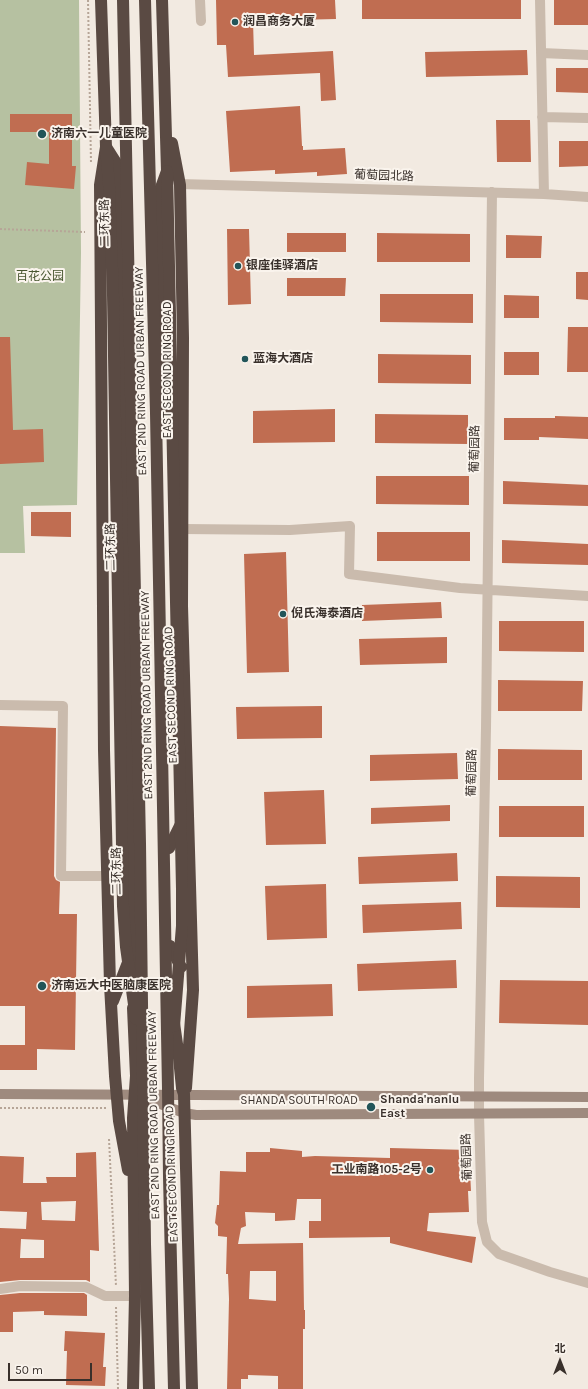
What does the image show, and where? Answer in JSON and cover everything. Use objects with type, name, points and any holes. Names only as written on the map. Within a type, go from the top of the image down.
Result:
[{"type":"highway","points":[[101,0],[113,295],[123,906],[139,1091],[133,1118],[135,1296],[133,1389]]},
{"type":"highway","name":"EAST 2ND RING ROAD URBAN FREEWAY","points":[[123,0],[140,843],[139,1091],[149,1389]]},
{"type":"highway","name":"EAST 2ND RING ROAD URBAN FREEWAY","points":[[145,0],[156,421],[174,1389]]},
{"type":"highway","name":"EAST SECOND RING ROAD","points":[[162,0],[166,105],[180,184],[183,338],[182,606],[193,990],[188,1077],[184,1094],[184,1113],[192,1389]]},
{"type":"highway","points":[[166,105],[182,889],[182,926],[168,1089]]},
{"type":"highway","points":[[106,147],[100,185],[100,201],[104,742],[107,876],[116,1094],[134,1199]]},
{"type":"highway","name":"二环东路","points":[[106,147],[118,166],[133,950],[132,996],[136,1076],[139,1091]]},
{"type":"highway","points":[[167,171],[158,196],[170,946],[172,1006],[184,1094]]},
{"type":"highway","points":[[169,848],[188,809]]},
{"type":"highway","points":[[170,946],[193,990]]},
{"type":"highway","name":"二环东路","points":[[112,1005],[133,950]]},
{"type":"highway","name":"二环东路","points":[[110,953],[132,996]]},
{"type":"main road","name":"SHANDA SOUTH ROAD","points":[[139,1091],[184,1113],[196,1115],[588,1113]]},
{"type":"main road","name":"SHANDA SOUTH ROAD","points":[[0,1094],[116,1094],[139,1091],[184,1094],[588,1097]]},
{"type":"street","points":[[200,0],[201,21]]},
{"type":"street","points":[[540,0],[544,194]]},
{"type":"street","points":[[541,53],[588,55]]},
{"type":"street","points":[[542,117],[588,118]]},
{"type":"street","name":"葡萄园北路","points":[[180,184],[492,192],[544,194],[588,198]]},
{"type":"street","name":"葡萄园路","points":[[492,192],[479,1096],[482,1222],[487,1242],[499,1254],[550,1272],[588,1283]]},
{"type":"street","points":[[183,529],[290,530],[350,526],[349,574],[460,588],[588,596]]},
{"type":"street","points":[[0,705],[63,706],[61,876],[107,876]]},
{"type":"street","points":[[0,1289],[20,1286],[86,1287],[106,1296],[135,1296]]},
{"type":"path","points":[[0,229],[85,232]]},
{"type":"path","points":[[0,1108],[108,1108],[118,1112]]},
{"type":"green space","name":"百花公园","points":[[0,0],[79,0],[81,253],[77,505],[23,506],[25,553],[0,553]]},
{"type":"building","points":[[216,0],[335,0],[336,19],[253,21],[254,55],[333,51],[336,100],[321,101],[320,73],[228,77],[226,45],[217,45]]},
{"type":"building","points":[[362,0],[521,0],[521,19],[362,19]]},
{"type":"building","points":[[554,0],[588,0],[588,25],[554,25]]},
{"type":"building","points":[[527,50],[528,75],[426,77],[425,52]]},
{"type":"building","points":[[556,68],[588,68],[588,93],[556,92]]},
{"type":"building","points":[[300,106],[303,150],[345,148],[347,174],[317,176],[317,172],[275,174],[275,170],[230,172],[226,111]]},
{"type":"building","points":[[10,114],[72,114],[72,166],[76,166],[74,189],[25,185],[27,162],[49,164],[49,132],[10,132]]},
{"type":"building","points":[[496,120],[530,120],[531,162],[497,162]]},
{"type":"building","points":[[559,141],[588,141],[588,166],[559,167]]},
{"type":"building","points":[[227,229],[249,229],[251,304],[228,305]]},
{"type":"building","points":[[287,233],[346,233],[346,252],[287,252]]},
{"type":"building","points":[[377,233],[470,234],[470,262],[377,262]]},
{"type":"building","points":[[506,235],[542,236],[541,258],[506,258]]},
{"type":"building","points":[[576,272],[588,272],[588,300],[576,299]]},
{"type":"building","points":[[287,278],[346,278],[345,296],[287,296]]},
{"type":"building","points":[[380,294],[473,294],[473,323],[380,322]]},
{"type":"building","points":[[504,295],[539,296],[539,318],[504,318]]},
{"type":"building","points":[[568,327],[588,327],[588,372],[567,372]]},
{"type":"building","points":[[0,337],[10,337],[13,430],[43,429],[44,462],[0,464]]},
{"type":"building","points":[[504,352],[539,352],[539,375],[504,375]]},
{"type":"building","points":[[378,354],[471,355],[471,384],[378,383]]},
{"type":"building","points":[[335,409],[335,442],[253,443],[253,411]]},
{"type":"building","points":[[375,414],[468,415],[468,444],[375,443]]},
{"type":"building","points":[[555,416],[588,417],[588,439],[539,437],[539,440],[504,440],[504,418],[555,418]]},
{"type":"building","points":[[376,476],[469,476],[469,505],[376,504]]},
{"type":"building","points":[[503,481],[588,485],[588,506],[503,504]]},
{"type":"building","points":[[31,512],[71,512],[71,537],[31,536]]},
{"type":"building","points":[[377,532],[470,532],[470,561],[377,561]]},
{"type":"building","points":[[502,540],[588,544],[588,565],[502,563]]},
{"type":"building","points":[[286,552],[289,672],[247,673],[244,554]]},
{"type":"building","points":[[441,602],[442,618],[362,621],[362,605]]},
{"type":"building","points":[[499,621],[584,621],[584,652],[499,651]]},
{"type":"building","points":[[447,637],[447,663],[360,665],[359,639]]},
{"type":"building","points":[[498,680],[583,681],[582,711],[498,711]]},
{"type":"building","points":[[322,706],[322,738],[237,739],[236,707]]},
{"type":"building","points":[[0,726],[56,728],[54,876],[56,880],[60,882],[59,914],[77,914],[75,1050],[37,1049],[37,1070],[0,1070],[0,1045],[25,1045],[25,1006],[0,1006]]},
{"type":"building","points":[[498,749],[582,750],[582,780],[498,780]]},
{"type":"building","points":[[457,753],[458,779],[370,781],[370,755]]},
{"type":"building","points":[[324,790],[326,844],[266,845],[264,792]]},
{"type":"building","points":[[450,805],[450,821],[371,824],[371,808]]},
{"type":"building","points":[[499,806],[584,806],[584,837],[499,837]]},
{"type":"building","points":[[457,853],[458,881],[359,884],[358,857]]},
{"type":"building","points":[[496,876],[580,877],[580,908],[496,907]]},
{"type":"building","points":[[326,884],[327,938],[267,940],[265,886]]},
{"type":"building","points":[[461,902],[462,929],[363,933],[362,905]]},
{"type":"building","points":[[456,960],[457,988],[358,991],[357,964]]},
{"type":"building","points":[[500,980],[588,981],[588,1025],[499,1023]]},
{"type":"building","points":[[332,984],[333,1016],[247,1018],[247,986]]},
{"type":"building","points":[[270,1148],[302,1151],[302,1157],[390,1158],[390,1148],[469,1150],[471,1191],[468,1191],[469,1212],[429,1213],[427,1231],[476,1237],[472,1263],[390,1243],[390,1237],[309,1238],[309,1221],[321,1221],[321,1199],[297,1199],[295,1220],[275,1221],[275,1213],[245,1212],[246,1226],[241,1228],[238,1244],[303,1243],[305,1329],[303,1329],[303,1389],[278,1389],[278,1376],[248,1375],[248,1379],[241,1379],[241,1389],[227,1389],[229,1299],[228,1274],[226,1274],[227,1237],[218,1236],[218,1226],[215,1223],[217,1205],[219,1205],[220,1171],[246,1172],[246,1152],[270,1152]],"holes":[[[250,1271],[276,1271],[276,1301],[249,1299]]]},
{"type":"building","points":[[96,1152],[99,1251],[90,1250],[90,1282],[86,1280],[20,1280],[0,1282],[0,1228],[26,1229],[27,1212],[0,1211],[0,1156],[24,1157],[23,1183],[47,1183],[46,1177],[76,1177],[76,1153]],"holes":[[[76,1201],[75,1221],[42,1220],[41,1202]],[[21,1239],[44,1240],[44,1258],[20,1258]]]},
{"type":"building","points":[[20,1293],[84,1293],[87,1295],[87,1316],[44,1315],[44,1311],[13,1312],[13,1332],[0,1332],[0,1295]]},
{"type":"building","points":[[65,1331],[105,1333],[103,1367],[106,1367],[105,1386],[66,1385],[67,1351],[64,1351]]},
{"type":"place","name":"润昌商务大厦","points":[[235,22]]},
{"type":"place","name":"济南六一儿童医院","points":[[42,134]]},
{"type":"place","name":"银座佳驿酒店","points":[[238,266]]},
{"type":"place","name":"蓝海大酒店","points":[[245,359]]},
{"type":"place","name":"倪氏海泰酒店","points":[[283,614]]},
{"type":"place","name":"济南远大中医脑康医院","points":[[42,986]]},
{"type":"place","name":"Shanda'nanlu East","points":[[371,1107]]},
{"type":"place","name":"工业南路105-2号","points":[[430,1170]]}]
